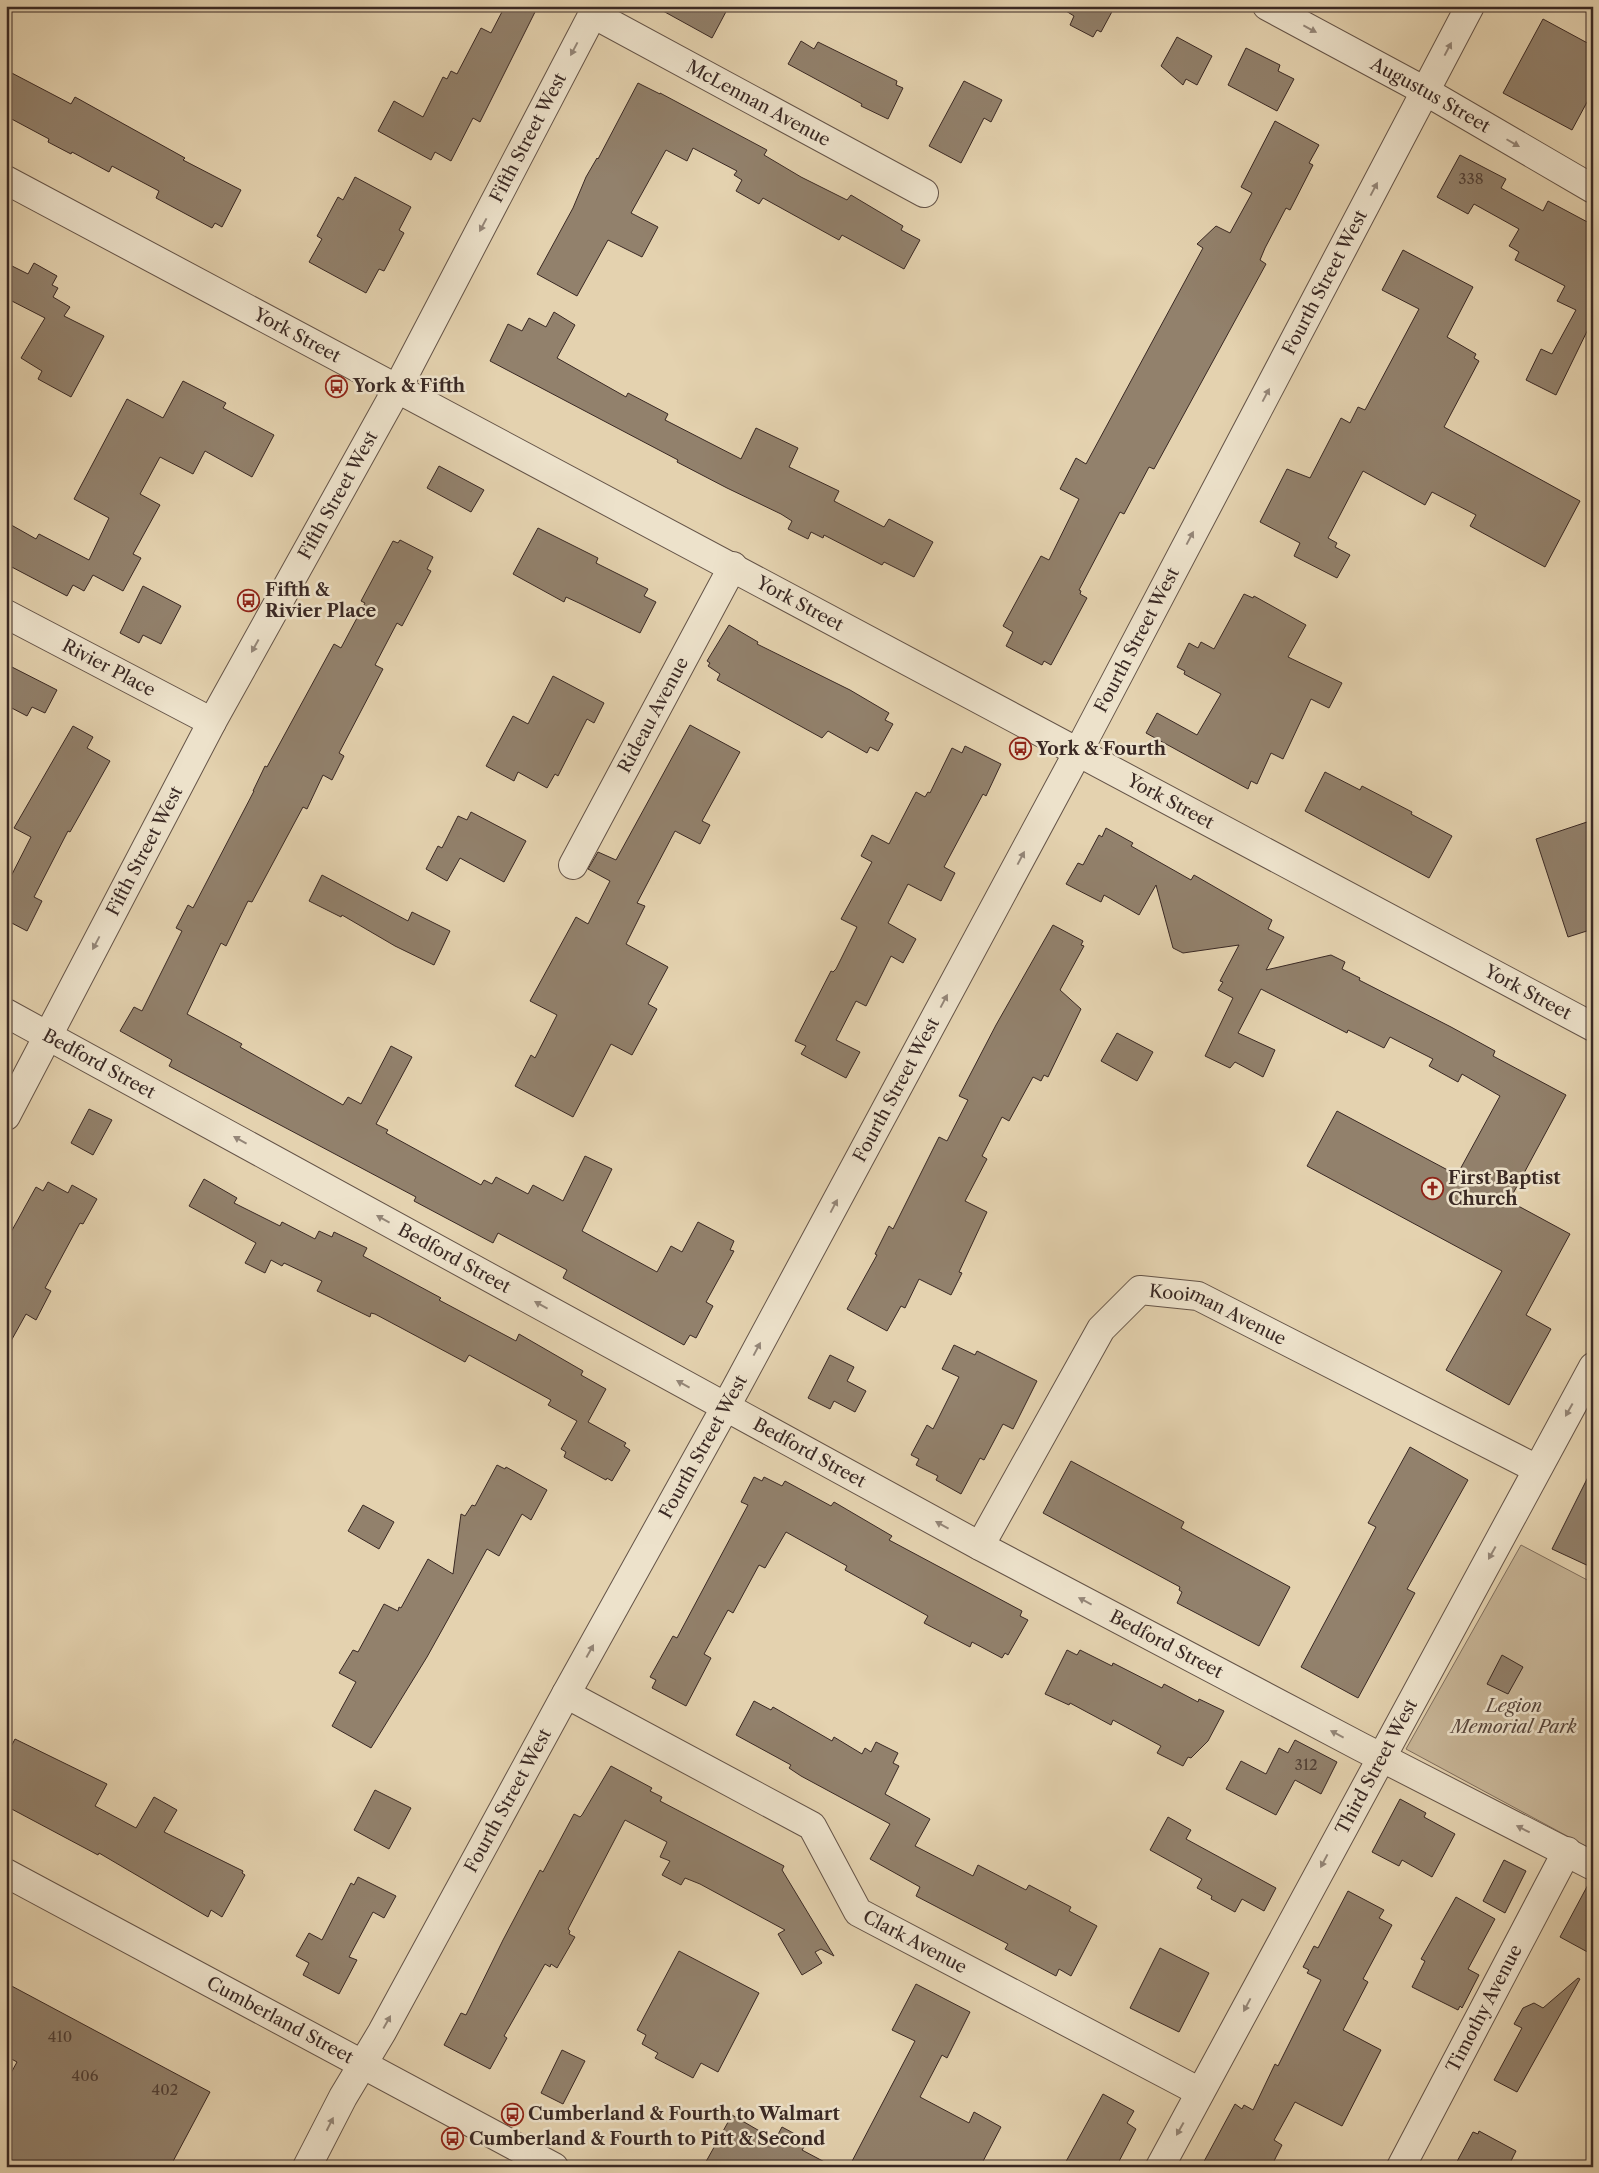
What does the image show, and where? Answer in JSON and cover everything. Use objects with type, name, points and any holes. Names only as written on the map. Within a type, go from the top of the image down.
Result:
[{"type":"street","name":"Augustus Street","points":[[1267,6],[1425,91],[1593,189]]},
{"type":"street","name":"Fourth Street West","points":[[307,2167],[566,1694],[726,1407],[1078,752],[1470,6]]},
{"type":"street","name":"McLennan Avenue","points":[[595,10],[924,193]]},
{"type":"street","name":"Fifth Street West","points":[[6,1116],[212,722],[397,388],[595,10]]},
{"type":"street","name":"York Street","points":[[6,180],[733,566],[1593,1027]]},
{"type":"street","name":"Rideau Avenue","points":[[573,864],[733,566]]},
{"type":"street","name":"Rivier Place","points":[[6,614],[212,722]]},
{"type":"street","name":"Bedford Street","points":[[6,1013],[980,1546],[1380,1757],[1567,1851],[1593,1866]]},
{"type":"street","name":"Kooiman Avenue","points":[[980,1546],[1101,1329],[1140,1290],[1198,1296],[1537,1469]]},
{"type":"street","name":"Third Street West","points":[[1160,2167],[1380,1757],[1593,1367]]},
{"type":"street","name":"Clark Avenue","points":[[566,1694],[812,1826],[858,1912],[1200,2092]]},
{"type":"street","name":"Timothy Avenue","points":[[1401,2167],[1567,1851]]},
{"type":"street","name":"Cumberland Street","points":[[6,1873],[554,2167]]},
{"type":"green space","name":"Legion Memorial Park","points":[[1521,1545],[1593,1583],[1593,1850],[1406,1749]]},
{"type":"building","points":[[505,6],[538,6],[480,122],[473,118],[451,161],[435,152],[431,160],[378,131],[394,101],[423,117],[443,77],[447,79],[451,71],[457,74],[481,28],[491,33]]},
{"type":"building","points":[[654,6],[729,6],[712,38]]},
{"type":"building","points":[[1058,6],[1115,6],[1101,32],[1097,30],[1093,37],[1070,25],[1074,16]]},
{"type":"building","points":[[1543,19],[1593,46],[1593,91],[1572,130],[1503,93]]},
{"type":"building","points":[[1177,37],[1212,56],[1197,85],[1186,79],[1183,85],[1161,66]]},
{"type":"building","points":[[801,41],[814,49],[818,42],[897,81],[896,85],[903,88],[888,119],[861,106],[862,104],[788,64]]},
{"type":"building","points":[[1246,48],[1280,65],[1278,71],[1294,79],[1277,111],[1228,85]]},
{"type":"building","points":[[6,70],[71,104],[75,97],[185,158],[183,160],[241,190],[222,227],[215,223],[212,228],[156,198],[159,191],[112,166],[109,172],[72,152],[71,154],[48,142],[49,139],[6,116]]},
{"type":"building","points":[[964,81],[1002,100],[991,122],[984,118],[961,163],[929,146]]},
{"type":"building","points":[[638,83],[767,150],[764,155],[801,177],[847,200],[851,195],[903,226],[901,230],[920,240],[904,269],[842,235],[839,240],[763,198],[759,204],[736,191],[742,180],[734,175],[737,171],[693,148],[687,161],[666,150],[631,213],[658,227],[642,257],[608,240],[577,296],[537,274],[573,208],[586,177],[598,159]]},
{"type":"building","points":[[1275,121],[1319,145],[1309,163],[1313,165],[1290,210],[1286,208],[1265,248],[1260,260],[1266,264],[1154,469],[1149,467],[1124,514],[1120,512],[1079,590],[1081,591],[1080,594],[1087,598],[1051,665],[1044,661],[1042,665],[1006,646],[1013,632],[1003,626],[1041,556],[1049,560],[1079,499],[1060,489],[1076,458],[1086,464],[1203,248],[1197,244],[1216,226],[1230,233],[1252,193],[1241,187]]},
{"type":"building","points":[[1460,155],[1506,179],[1501,188],[1543,211],[1548,201],[1593,225],[1593,319],[1556,395],[1526,380],[1541,349],[1552,354],[1576,310],[1557,301],[1565,286],[1515,260],[1519,252],[1509,246],[1519,229],[1474,204],[1468,214],[1437,197]]},
{"type":"building","points":[[355,177],[411,207],[399,230],[404,233],[384,271],[379,269],[366,293],[309,262],[322,239],[317,236],[338,197],[343,200]]},
{"type":"building","points":[[1403,250],[1473,287],[1447,337],[1476,354],[1474,358],[1479,361],[1444,427],[1580,501],[1545,567],[1470,526],[1476,515],[1432,492],[1425,505],[1363,471],[1328,538],[1337,543],[1335,547],[1350,555],[1337,578],[1294,556],[1300,543],[1260,522],[1287,469],[1310,478],[1341,418],[1350,423],[1358,407],[1365,410],[1419,309],[1382,290]]},
{"type":"building","points":[[6,263],[28,274],[34,263],[57,276],[52,285],[58,288],[53,297],[70,307],[64,316],[104,336],[71,397],[38,379],[42,371],[21,358],[45,318],[6,298]]},
{"type":"building","points":[[554,312],[575,325],[557,358],[626,397],[628,393],[668,414],[665,420],[741,459],[756,428],[798,448],[789,467],[839,491],[834,501],[884,527],[889,519],[933,542],[914,577],[884,562],[882,565],[824,535],[823,538],[811,532],[808,539],[788,529],[792,521],[781,514],[677,462],[678,460],[490,361],[508,324],[522,331],[529,318],[546,327]]},
{"type":"building","points":[[183,381],[226,403],[223,408],[274,435],[252,477],[205,451],[193,474],[160,457],[140,494],[160,505],[133,554],[141,558],[123,591],[93,575],[84,591],[73,585],[67,596],[6,564],[6,522],[36,539],[39,534],[89,560],[109,518],[74,499],[127,399],[163,418]]},
{"type":"building","points":[[439,466],[484,490],[471,512],[427,488]]},
{"type":"building","points":[[538,528],[598,558],[596,563],[648,589],[644,596],[656,602],[640,633],[566,597],[564,602],[513,574]]},
{"type":"building","points":[[400,540],[433,557],[427,569],[431,571],[402,626],[397,623],[375,665],[383,669],[339,753],[344,756],[332,780],[323,775],[307,809],[303,807],[252,902],[248,901],[226,946],[221,943],[187,1014],[242,1044],[240,1047],[343,1105],[348,1097],[361,1104],[391,1046],[412,1057],[376,1124],[388,1130],[386,1133],[481,1185],[484,1180],[492,1184],[496,1177],[528,1194],[533,1185],[563,1201],[585,1156],[612,1169],[582,1231],[657,1272],[671,1246],[682,1252],[698,1222],[734,1241],[730,1250],[734,1251],[706,1302],[713,1306],[696,1338],[690,1335],[684,1345],[563,1278],[567,1270],[498,1233],[493,1243],[414,1201],[416,1197],[169,1066],[172,1060],[120,1031],[134,1007],[142,1011],[182,931],[176,928],[188,905],[193,908],[265,766],[267,767],[334,644],[341,648],[365,603],[361,601],[393,541],[398,543]]},
{"type":"building","points":[[143,586],[181,606],[161,644],[143,635],[139,643],[120,633]]},
{"type":"building","points":[[1244,594],[1253,598],[1254,596],[1306,625],[1288,657],[1342,683],[1329,708],[1311,699],[1283,759],[1271,753],[1257,784],[1251,781],[1248,789],[1146,733],[1157,713],[1197,735],[1221,694],[1184,674],[1185,671],[1177,667],[1189,643],[1198,648],[1201,642],[1214,649]]},
{"type":"building","points":[[729,625],[758,642],[757,644],[850,690],[889,713],[885,720],[893,724],[878,751],[870,747],[867,753],[828,731],[822,738],[717,680],[720,674],[708,666],[710,663],[707,661]]},
{"type":"building","points":[[6,664],[57,690],[45,713],[32,707],[27,716],[6,705]]},
{"type":"building","points":[[553,676],[604,703],[594,723],[587,719],[558,776],[555,774],[547,788],[518,772],[514,781],[486,766],[513,716],[528,724]]},
{"type":"building","points":[[690,725],[740,752],[702,821],[710,825],[700,844],[675,831],[637,903],[645,906],[626,944],[668,967],[648,1004],[657,1009],[632,1055],[611,1044],[573,1117],[515,1086],[531,1055],[535,1058],[557,1015],[530,1001],[576,917],[588,924],[610,881],[588,869],[598,852],[616,860]]},
{"type":"building","points":[[73,726],[93,737],[87,748],[110,761],[70,832],[68,831],[34,897],[42,901],[27,931],[6,920],[6,886],[31,837],[14,828]]},
{"type":"building","points":[[965,746],[1001,764],[986,796],[983,794],[944,867],[955,873],[941,901],[908,884],[888,923],[916,939],[903,963],[891,956],[866,1006],[856,1001],[836,1040],[860,1052],[846,1078],[801,1054],[806,1046],[795,1041],[831,971],[833,972],[836,969],[857,927],[841,919],[872,862],[861,856],[872,835],[889,844],[916,792],[925,797],[928,792],[930,793],[952,748],[962,753]]},
{"type":"building","points":[[1325,772],[1360,790],[1362,786],[1412,812],[1411,814],[1452,836],[1429,878],[1305,811]]},
{"type":"building","points":[[471,812],[526,841],[504,882],[460,858],[447,881],[426,869],[438,846],[442,848],[458,816],[467,820]]},
{"type":"building","points":[[1593,820],[1593,929],[1568,937],[1536,839]]},
{"type":"building","points":[[1106,828],[1133,843],[1131,846],[1191,880],[1194,875],[1272,920],[1268,929],[1284,937],[1266,970],[1331,955],[1345,962],[1342,969],[1360,978],[1359,980],[1495,1051],[1493,1056],[1566,1095],[1509,1201],[1570,1234],[1526,1315],[1551,1329],[1509,1405],[1446,1370],[1502,1271],[1307,1166],[1337,1111],[1457,1175],[1500,1096],[1462,1074],[1458,1082],[1429,1066],[1433,1059],[1390,1037],[1384,1048],[1348,1030],[1347,1033],[1261,989],[1238,1033],[1275,1050],[1263,1077],[1235,1062],[1230,1068],[1205,1056],[1233,998],[1218,990],[1223,982],[1220,981],[1239,945],[1183,953],[1173,948],[1156,885],[1139,915],[1104,895],[1101,902],[1066,884],[1078,863],[1083,865],[1099,835],[1102,837]]},
{"type":"building","points":[[322,875],[408,921],[412,912],[450,931],[434,965],[395,946],[342,915],[341,917],[309,901]]},
{"type":"building","points":[[1053,925],[1083,941],[1081,945],[1084,946],[1060,990],[1081,1009],[1048,1077],[1044,1075],[1041,1081],[1033,1077],[1009,1121],[1002,1117],[982,1156],[987,1159],[965,1201],[987,1212],[959,1272],[962,1273],[951,1295],[919,1279],[905,1308],[901,1306],[887,1331],[847,1309],[877,1255],[875,1254],[889,1226],[893,1229],[939,1137],[947,1141],[968,1100],[959,1096],[996,1025]]},
{"type":"building","points":[[1117,1033],[1153,1052],[1137,1081],[1101,1061]]},
{"type":"building","points":[[89,1109],[112,1120],[93,1155],[71,1143]]},
{"type":"building","points":[[204,1179],[237,1198],[234,1203],[280,1226],[282,1222],[315,1239],[319,1231],[332,1237],[334,1232],[367,1248],[363,1256],[441,1298],[439,1300],[516,1341],[519,1334],[583,1371],[581,1375],[606,1389],[588,1422],[626,1443],[624,1446],[630,1450],[612,1481],[607,1478],[606,1480],[564,1457],[566,1452],[561,1449],[577,1421],[548,1405],[551,1400],[469,1355],[465,1362],[375,1314],[371,1313],[370,1317],[317,1291],[322,1281],[284,1263],[282,1266],[271,1260],[265,1273],[245,1263],[256,1243],[189,1206]]},
{"type":"building","points":[[48,1182],[68,1193],[72,1185],[97,1199],[83,1224],[80,1223],[45,1288],[51,1291],[36,1320],[26,1314],[6,1350],[6,1241],[36,1187],[43,1191]]},
{"type":"building","points":[[954,1345],[975,1355],[977,1351],[1037,1381],[1013,1429],[1003,1424],[984,1460],[980,1458],[961,1494],[936,1480],[938,1476],[916,1465],[919,1459],[911,1455],[927,1425],[933,1429],[959,1377],[942,1369]]},
{"type":"building","points":[[830,1355],[854,1367],[847,1381],[866,1391],[855,1412],[834,1401],[830,1409],[808,1398]]},
{"type":"building","points":[[1410,1447],[1468,1480],[1407,1589],[1415,1593],[1358,1698],[1301,1667],[1376,1527],[1368,1523]]},
{"type":"building","points":[[1071,1461],[1184,1522],[1181,1528],[1290,1587],[1259,1646],[1177,1603],[1182,1592],[1179,1590],[1180,1587],[1043,1513]]},
{"type":"building","points":[[497,1465],[505,1469],[506,1467],[547,1490],[531,1520],[522,1514],[499,1556],[487,1549],[427,1657],[371,1748],[332,1726],[356,1682],[339,1673],[353,1650],[358,1652],[384,1604],[398,1611],[399,1607],[401,1608],[428,1559],[453,1574],[461,1514],[465,1516],[472,1505],[475,1506]]},
{"type":"building","points":[[1593,1467],[1593,1568],[1552,1549]]},
{"type":"building","points":[[754,1477],[762,1481],[764,1477],[782,1486],[785,1481],[831,1506],[834,1502],[892,1536],[889,1540],[1022,1611],[1020,1616],[1028,1620],[1008,1655],[1005,1653],[1002,1658],[972,1642],[970,1647],[924,1623],[928,1616],[845,1570],[847,1566],[786,1532],[765,1568],[759,1565],[733,1613],[728,1610],[704,1654],[711,1658],[686,1706],[652,1688],[656,1680],[650,1677],[673,1636],[677,1638],[748,1505],[741,1502]]},
{"type":"building","points":[[363,1505],[394,1522],[379,1549],[348,1531]]},
{"type":"building","points":[[1067,1650],[1077,1655],[1080,1650],[1112,1666],[1113,1663],[1162,1688],[1164,1684],[1198,1702],[1199,1699],[1224,1711],[1208,1741],[1191,1758],[1188,1757],[1183,1766],[1157,1753],[1161,1746],[1113,1720],[1111,1725],[1070,1703],[1069,1705],[1045,1694]]},
{"type":"building","points":[[1502,1655],[1523,1667],[1508,1694],[1487,1684]]},
{"type":"building","points":[[754,1701],[771,1710],[773,1707],[832,1741],[834,1737],[862,1754],[865,1748],[871,1752],[876,1742],[898,1753],[893,1763],[899,1766],[885,1794],[930,1819],[915,1846],[973,1876],[978,1865],[1026,1890],[1029,1885],[1071,1907],[1069,1911],[1097,1926],[1071,1976],[1059,1969],[1056,1976],[1005,1949],[1008,1944],[916,1896],[920,1887],[870,1859],[890,1824],[801,1776],[789,1768],[791,1765],[736,1735]]},
{"type":"building","points":[[15,1739],[107,1784],[95,1806],[136,1828],[154,1797],[177,1810],[164,1832],[243,1871],[242,1873],[245,1875],[222,1917],[211,1910],[208,1917],[99,1853],[98,1855],[6,1806],[6,1756]]},
{"type":"building","points":[[1295,1740],[1337,1762],[1321,1794],[1295,1780],[1276,1815],[1226,1789],[1241,1761],[1266,1774],[1279,1748],[1288,1753]]},
{"type":"building","points":[[611,1766],[652,1788],[650,1791],[662,1797],[660,1801],[784,1866],[782,1870],[834,1956],[821,1949],[815,1952],[822,1963],[802,1975],[778,1934],[785,1930],[700,1884],[685,1878],[681,1885],[662,1875],[670,1861],[660,1857],[667,1842],[625,1820],[568,1929],[570,1931],[569,1934],[575,1937],[557,1968],[551,1964],[550,1967],[545,1964],[504,2036],[507,2038],[490,2069],[444,2045],[461,2013],[466,2015],[540,1870],[543,1872],[574,1814],[580,1817],[582,1815]]},
{"type":"building","points":[[375,1790],[411,1808],[389,1849],[354,1830]]},
{"type":"building","points":[[1400,1799],[1426,1813],[1424,1817],[1455,1834],[1432,1877],[1402,1860],[1399,1866],[1372,1852]]},
{"type":"building","points":[[1168,1817],[1191,1830],[1186,1839],[1276,1888],[1264,1911],[1242,1899],[1235,1912],[1211,1899],[1212,1896],[1197,1888],[1202,1879],[1150,1850]]},
{"type":"building","points":[[1504,1860],[1526,1871],[1505,1913],[1483,1901]]},
{"type":"building","points":[[358,1877],[396,1896],[384,1918],[373,1912],[349,1957],[357,1960],[339,1994],[303,1975],[309,1963],[296,1956],[309,1933],[322,1940],[351,1883],[354,1885]]},
{"type":"building","points":[[1590,1881],[1593,1881],[1593,1955],[1560,1937]]},
{"type":"building","points":[[1348,1891],[1384,1910],[1379,1918],[1392,1925],[1363,1979],[1368,1982],[1343,2030],[1381,2050],[1342,2126],[1295,2102],[1274,2140],[1282,2145],[1271,2167],[1201,2167],[1235,2104],[1242,2109],[1244,2105],[1253,2110],[1275,2064],[1278,2066],[1321,1980],[1307,1973],[1309,1970],[1303,1967],[1314,1946],[1318,1948]]},
{"type":"building","points":[[1456,1897],[1495,1919],[1468,1969],[1479,1975],[1462,2008],[1460,2006],[1458,2010],[1412,1987],[1425,1961],[1421,1959]]},
{"type":"building","points":[[1160,1948],[1209,1973],[1179,2032],[1130,2008]]},
{"type":"building","points":[[679,1951],[759,1993],[718,2072],[701,2063],[693,2078],[655,2058],[658,2053],[642,2044],[646,2035],[637,2030]]},
{"type":"building","points":[[1578,1978],[1580,1979],[1517,2092],[1494,2080],[1522,2028],[1514,2024],[1523,2008],[1534,2003],[1543,2008]]},
{"type":"building","points":[[6,1983],[210,2092],[170,2167],[6,2167],[6,2082],[17,2062],[6,2056]]},
{"type":"building","points":[[916,1984],[970,2012],[947,2058],[942,2055],[920,2097],[969,2123],[974,2112],[1001,2127],[980,2167],[849,2167],[915,2041],[892,2030]]},
{"type":"building","points":[[562,2050],[585,2061],[563,2104],[541,2093]]},
{"type":"building","points":[[1103,2094],[1134,2111],[1127,2123],[1136,2129],[1116,2167],[1063,2167]]},
{"type":"building","points":[[732,2115],[775,2140],[782,2127],[808,2141],[802,2150],[834,2167],[703,2167]]},
{"type":"building","points":[[1479,2131],[1516,2151],[1508,2167],[1454,2167],[1473,2132],[1478,2134]]},
{"type":"place","name":"York & Fifth","points":[[337,386]]},
{"type":"place","name":"Fifth & Rivier Place","points":[[249,600]]},
{"type":"place","name":"York & Fourth","points":[[1020,749]]},
{"type":"place","name":"First Baptist Church","points":[[1432,1188]]},
{"type":"place","name":"Cumberland & Fourth to Walmart","points":[[512,2114]]},
{"type":"place","name":"Cumberland & Fourth to Pitt & Second","points":[[453,2139]]}]
